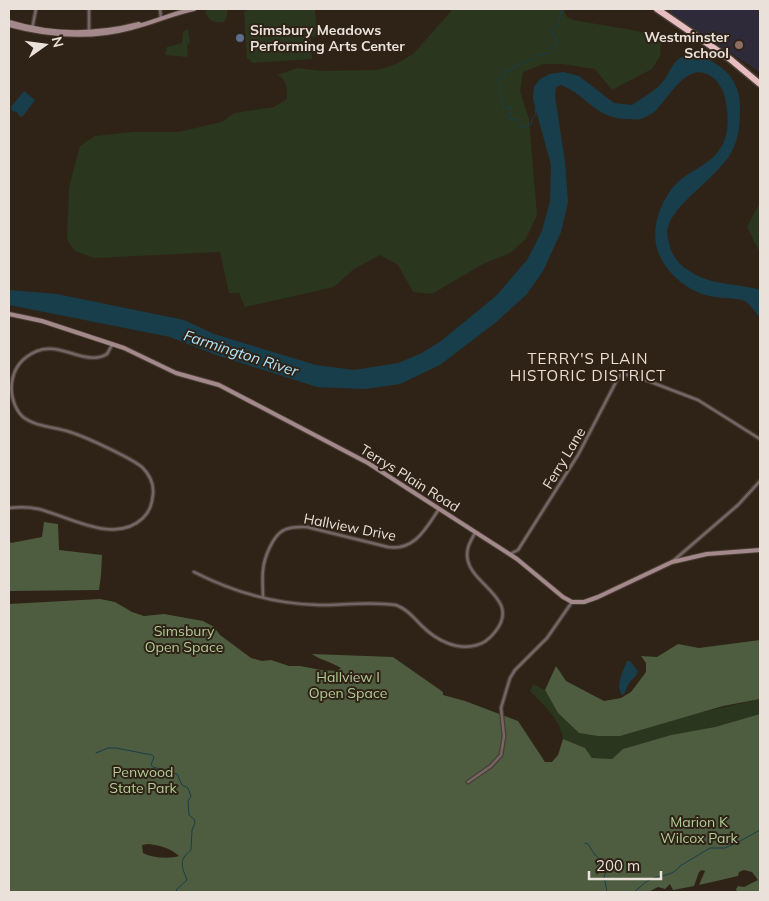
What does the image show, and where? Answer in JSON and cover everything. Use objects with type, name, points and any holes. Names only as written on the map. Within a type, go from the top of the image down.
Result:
[{"type":"highway","points":[[657,9],[730,60],[760,84]]},
{"type":"street","points":[[32,29],[36,9]]},
{"type":"street","points":[[89,9],[89,33]]},
{"type":"street","points":[[160,9],[161,18]]},
{"type":"street","points":[[161,18],[184,9]]},
{"type":"street","points":[[9,23],[64,35],[111,33],[194,9]]},
{"type":"street","name":"Terrys Plain Road","points":[[10,314],[42,321],[124,348],[176,373],[219,385],[368,463],[518,559],[563,597],[572,602]]},
{"type":"street","points":[[9,508],[39,509],[68,520],[95,527],[124,529],[137,525],[150,510],[153,487],[144,469],[132,461],[81,436],[37,424],[23,417],[15,405],[12,393],[15,370],[21,361],[37,351],[53,348],[99,358],[107,354],[112,345]]},
{"type":"street","name":"Ferry Lane","points":[[518,550],[587,439],[618,378],[622,374],[636,376],[698,400],[760,439]]},
{"type":"street","points":[[672,562],[738,505],[760,481]]},
{"type":"street","name":"Hallview Drive","points":[[263,597],[263,568],[272,544],[284,530],[295,527],[307,527],[388,547],[401,548],[419,537],[439,509]]},
{"type":"street","points":[[194,572],[228,588],[263,597],[308,604],[396,605],[404,608],[439,640],[457,646],[478,645],[487,640],[497,629],[501,622],[502,612],[497,597],[490,588],[474,575],[467,561],[468,546],[476,532]]},
{"type":"street","points":[[510,554],[518,550],[518,559]]},
{"type":"street","points":[[468,782],[491,766],[502,755],[504,736],[501,708],[510,678],[515,670],[547,638],[572,602],[584,602],[598,598],[672,562],[725,552],[760,550]]},
{"type":"street","points":[[682,554],[684,559]]},
{"type":"shaded area","name":"Westminster School","points":[[668,9],[760,9],[760,72],[675,17]]},
{"type":"green space","points":[[227,9],[227,16],[224,22],[212,21],[205,12],[207,10]]},
{"type":"green space","points":[[249,9],[315,9],[317,36],[311,37],[312,59],[252,63],[247,59],[244,12]]},
{"type":"green space","points":[[453,9],[563,9],[567,17],[573,20],[661,35],[660,56],[652,69],[612,90],[595,69],[562,64],[544,64],[523,72],[520,91],[529,119],[537,215],[526,239],[510,253],[483,264],[432,294],[413,292],[398,265],[380,255],[354,269],[334,287],[245,307],[239,293],[229,293],[220,252],[94,258],[75,251],[67,240],[69,187],[80,146],[95,136],[134,132],[178,132],[222,122],[234,113],[274,107],[287,99],[286,85],[277,75],[297,68],[322,71],[378,70],[396,64],[413,54]]},
{"type":"green space","points":[[188,29],[190,42],[187,45],[188,57],[165,55],[167,47],[182,43],[183,32]]},
{"type":"green space","points":[[760,202],[760,253],[747,227]]},
{"type":"green space","points":[[44,522],[58,524],[59,550],[102,555],[99,590],[9,591],[9,541],[11,543],[42,537]]},
{"type":"green space","points":[[100,599],[115,602],[132,612],[144,616],[164,614],[203,621],[214,627],[220,635],[251,658],[262,661],[271,660],[289,666],[337,671],[341,668],[312,654],[393,657],[443,692],[443,695],[465,701],[518,721],[545,762],[552,762],[558,755],[563,739],[585,748],[592,758],[612,759],[623,749],[671,735],[715,727],[760,714],[760,892],[737,892],[738,886],[744,887],[758,880],[752,872],[744,870],[739,872],[738,876],[699,885],[705,871],[702,870],[699,872],[694,886],[673,890],[670,884],[665,889],[658,887],[648,892],[9,892],[9,604]],"holes":[[[148,844],[169,849],[179,856],[161,858],[143,853],[142,845]]]},
{"type":"green space","points":[[760,640],[760,699],[723,706],[620,736],[598,736],[579,733],[558,713],[545,690],[556,666],[566,681],[604,701],[621,698],[631,692],[646,672],[646,663],[641,656],[657,657],[678,644],[699,648]]},
{"type":"green space","points":[[533,684],[545,690],[558,713],[579,733],[598,736],[760,699],[760,714],[715,727],[671,735],[623,749],[612,759],[592,758],[585,748],[563,739],[562,732],[555,719],[530,691]]},
{"type":"water","name":"Farmington River","points":[[695,53],[721,67],[733,80],[739,97],[739,125],[734,148],[725,162],[678,209],[672,218],[667,231],[670,247],[680,263],[699,277],[760,290],[760,318],[745,301],[706,295],[689,288],[667,268],[658,252],[656,244],[655,235],[658,217],[670,192],[680,180],[717,153],[726,136],[728,116],[723,91],[713,77],[701,72],[693,73],[686,77],[656,110],[639,119],[615,118],[606,115],[570,89],[561,85],[556,87],[555,96],[565,162],[568,202],[561,232],[543,271],[527,294],[495,323],[440,365],[400,384],[365,389],[317,387],[216,355],[170,337],[9,305],[9,290],[57,294],[184,320],[214,334],[316,365],[354,370],[398,363],[420,354],[441,341],[496,296],[527,260],[542,231],[550,201],[551,165],[533,99],[534,87],[540,79],[550,74],[563,72],[579,76],[614,103],[632,105],[661,84],[677,61]]},
{"type":"water","points":[[24,91],[35,100],[23,116],[20,117],[17,112],[12,111],[11,107]]},
{"type":"water","points":[[627,661],[630,661],[638,671],[622,695],[619,683]]},
{"type":"waterway","points":[[536,108],[536,114],[528,126],[520,127],[515,119],[509,119],[507,114],[512,112],[511,107],[503,108],[504,102],[498,92],[501,85],[498,83],[499,78],[504,77],[504,70],[511,71],[517,65],[538,55],[548,53],[556,44],[556,38],[552,32],[554,27],[559,24],[561,10]]},
{"type":"waterway","points":[[96,753],[108,748],[116,748],[152,755],[154,757],[151,765],[153,767],[177,774],[182,785],[188,788],[191,796],[188,801],[189,815],[194,819],[195,823],[192,830],[191,850],[184,857],[182,864],[187,880],[176,892]]},
{"type":"waterway","points":[[634,892],[649,880],[674,872],[680,866],[710,848],[725,848],[760,830]]},
{"type":"waterway","points":[[585,843],[606,864],[607,871],[604,876],[607,892]]},
{"type":"place","name":"Simsbury Meadows Performing Arts Center","points":[[240,38]]},
{"type":"place","name":"Westminster School","points":[[739,45]]},
{"type":"district","name":"TERRY'S PLAIN HISTORIC DISTRICT","points":[[588,366]]},
{"type":"park label","name":"Simsbury Open Space","points":[[184,640]]},
{"type":"park label","name":"Hallview I Open Space","points":[[348,686]]},
{"type":"park label","name":"Penwood State Park","points":[[143,780]]},
{"type":"park label","name":"Marion K Wilcox Park","points":[[699,830]]}]
